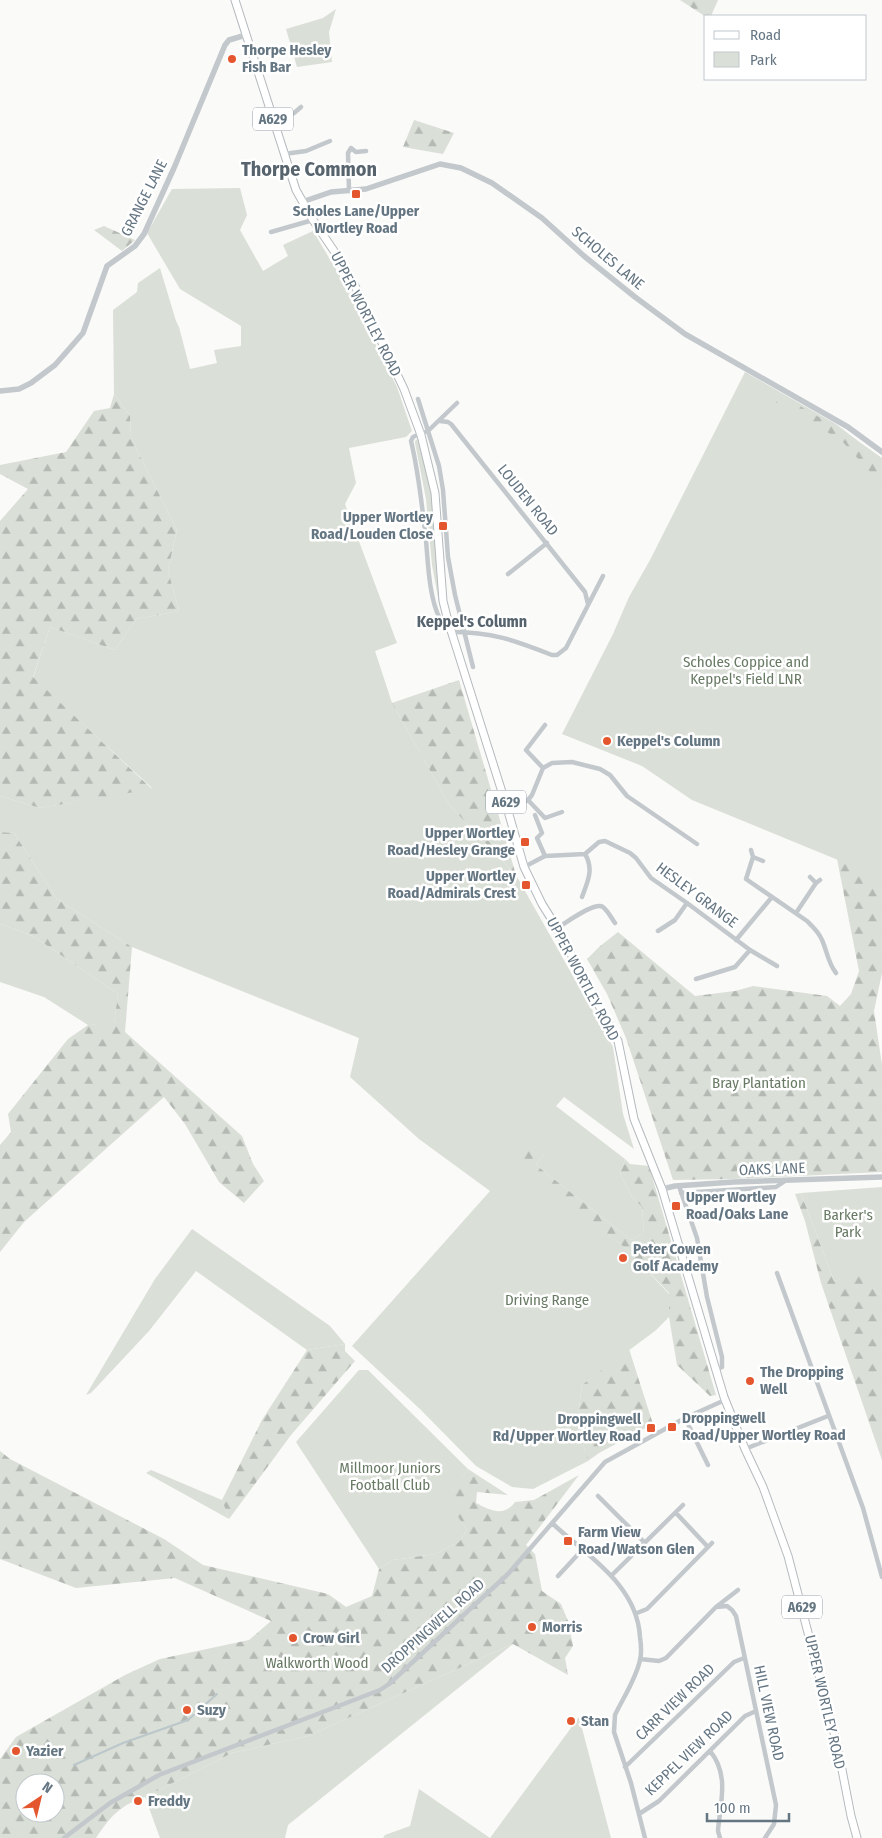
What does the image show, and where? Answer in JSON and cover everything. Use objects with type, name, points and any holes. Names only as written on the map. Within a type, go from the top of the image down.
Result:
[{"type":"main road","name":"UPPER WORTLEY ROAD","points":[[235,0],[284,154],[302,202],[354,284],[404,389],[421,435],[435,494],[444,601],[448,621],[524,867],[542,904],[618,1041],[634,1119],[662,1189],[725,1400],[763,1487],[788,1556],[837,1744],[857,1838]]},
{"type":"street","name":"GRANGE LANE","points":[[0,392],[20,389],[31,383],[55,365],[84,333],[107,266],[135,246],[144,234],[174,168],[225,45],[229,40],[246,35]]},
{"type":"street","points":[[274,120],[294,113],[301,107]]},
{"type":"street","points":[[284,154],[306,151],[330,142]]},
{"type":"street","points":[[349,191],[348,153],[351,148],[356,152],[366,151]]},
{"type":"street","name":"SCHOLES LANE","points":[[302,202],[331,192],[366,189],[440,164],[461,168],[492,183],[542,218],[584,256],[685,334],[848,427],[882,452]]},
{"type":"street","points":[[271,232],[313,220]]},
{"type":"street","points":[[418,399],[429,430],[443,490],[448,557],[463,632],[473,667]]},
{"type":"street","points":[[421,435],[440,421],[457,404]]},
{"type":"street","name":"LOUDEN ROAD","points":[[440,421],[451,424],[585,592],[588,604]]},
{"type":"street","name":"UPPER WORTLEY ROAD","points":[[421,435],[413,437],[411,441],[420,487],[432,589],[437,613],[440,619],[448,621]]},
{"type":"street","points":[[508,574],[547,543]]},
{"type":"street","points":[[451,632],[476,632],[501,636],[552,655],[557,655],[566,648],[603,576]]},
{"type":"street","points":[[543,768],[526,750],[545,725]]},
{"type":"street","points":[[508,811],[528,800],[536,788],[543,768],[561,761],[583,764],[600,769],[610,775],[627,796],[697,844]]},
{"type":"street","points":[[528,800],[545,818],[562,812]]},
{"type":"street","points":[[535,814],[542,833],[537,838],[545,856]]},
{"type":"street","name":"HESLEY GRANGE","points":[[524,867],[545,856],[585,854],[602,841],[636,858],[651,878],[750,950],[777,966]]},
{"type":"street","points":[[751,850],[754,857],[763,862]]},
{"type":"street","points":[[582,897],[591,871],[590,862],[585,854]]},
{"type":"street","points":[[741,883],[746,878],[754,857]]},
{"type":"street","points":[[796,914],[818,882],[810,877]]},
{"type":"street","points":[[746,878],[816,929],[822,939],[830,964],[836,973]]},
{"type":"street","points":[[736,940],[772,897]]},
{"type":"street","points":[[658,931],[675,920],[687,903]]},
{"type":"street","points":[[557,928],[591,907],[599,906],[604,908],[615,923]]},
{"type":"street","points":[[696,979],[734,967],[750,950]]},
{"type":"street","name":"OAKS LANE","points":[[662,1189],[679,1186],[786,1180],[882,1177]]},
{"type":"street","points":[[681,1193],[776,1187],[786,1180]]},
{"type":"street","name":"UPPER WORTLEY ROAD","points":[[679,1186],[697,1238],[722,1357],[722,1367],[716,1370]]},
{"type":"street","points":[[777,1273],[863,1508],[882,1577]]},
{"type":"street","name":"DROPPINGWELL ROAD","points":[[64,1838],[110,1803],[159,1775],[384,1687],[508,1574],[605,1462],[685,1418],[725,1400]]},
{"type":"street","points":[[745,1449],[828,1416]]},
{"type":"street","points":[[685,1418],[708,1465]]},
{"type":"street","points":[[598,1496],[645,1543]]},
{"type":"street","points":[[611,1576],[683,1505]]},
{"type":"street","points":[[637,1614],[648,1609],[710,1545],[676,1513]]},
{"type":"street","points":[[552,1523],[611,1576],[622,1588],[637,1614],[640,1633],[640,1659],[615,1715],[614,1732],[645,1838]]},
{"type":"street","points":[[558,1576],[583,1549]]},
{"type":"street","points":[[640,1659],[660,1661],[666,1658],[716,1607],[738,1590]]},
{"type":"street","name":"HILL VIEW ROAD","points":[[716,1607],[727,1606],[736,1616],[776,1805],[776,1818],[768,1837]]},
{"type":"street","name":"CARR VIEW ROAD","points":[[625,1768],[734,1662],[744,1658]]},
{"type":"street","name":"KEPPEL VIEW ROAD","points":[[639,1814],[658,1801],[746,1716],[756,1711]]},
{"type":"street","points":[[710,1751],[716,1758],[723,1788],[718,1831],[720,1838]]},
{"type":"green space","points":[[680,0],[718,0],[711,15],[704,16]]},
{"type":"green space","points":[[336,9],[329,32],[332,62],[297,67],[286,29],[323,18]]},
{"type":"green space","points":[[414,120],[454,133],[443,154],[403,147]]},
{"type":"green space","name":"Driving Range","points":[[240,188],[247,215],[240,230],[263,271],[288,256],[283,245],[313,231],[346,286],[397,387],[412,431],[406,437],[349,448],[356,483],[345,504],[397,643],[375,651],[392,703],[450,806],[516,875],[613,1047],[623,1114],[634,1149],[564,1097],[556,1106],[625,1159],[620,1174],[632,1197],[642,1207],[644,1233],[631,1240],[536,1165],[544,1154],[511,1156],[629,1251],[669,1294],[669,1317],[655,1331],[582,1385],[577,1424],[588,1461],[533,1489],[512,1487],[476,1466],[421,1410],[352,1346],[490,1191],[419,1139],[350,1077],[359,1038],[132,947],[57,899],[14,833],[0,832],[0,796],[40,808],[152,788],[33,678],[50,627],[115,650],[136,619],[179,611],[168,570],[177,530],[131,438],[130,416],[114,394],[113,310],[137,292],[138,283],[160,268],[190,369],[217,363],[214,350],[241,346],[241,326],[180,289],[147,233],[172,189]]},
{"type":"green space","points":[[104,226],[135,240],[122,251],[94,230]]},
{"type":"green space","name":"Scholes Coppice and Keppel's Field LNR","points":[[745,372],[836,424],[882,460],[882,957],[879,961],[838,860],[692,800],[642,766],[562,734],[613,634],[629,597],[650,560]]},
{"type":"green space","points":[[769,388],[848,434],[882,458],[882,485],[841,440],[772,400]]},
{"type":"green space","points":[[114,394],[130,416],[131,438],[177,530],[168,570],[179,611],[136,619],[115,650],[50,627],[33,677],[152,789],[40,808],[0,796],[0,521],[28,489],[0,474],[0,465],[66,452],[94,411],[110,408]]},
{"type":"green space","points":[[418,438],[430,477],[435,513],[440,608],[432,565],[426,499],[415,443]]},
{"type":"green space","points":[[459,680],[516,875],[450,806],[392,703]]},
{"type":"green space","points":[[0,832],[14,833],[57,899],[132,947],[125,1032],[242,1136],[253,1164],[264,1181],[244,1203],[219,1182],[185,1124],[164,1097],[24,1222],[0,1252],[0,1145],[11,1132],[8,1114],[68,1039],[88,1025],[114,1023],[118,994],[33,936],[0,924]]},
{"type":"green space","name":"Bray Plantation","points":[[837,859],[882,877],[882,945],[878,949],[882,951],[882,973],[874,1011],[882,1065],[882,1172],[673,1180],[626,1038],[607,994],[587,959],[618,932],[695,996],[735,991],[753,986],[827,996],[840,1006],[851,994],[859,971]]},
{"type":"green space","points":[[0,924],[33,936],[118,994],[114,1024],[88,1025],[44,997],[0,982]]},
{"type":"green space","points":[[529,1140],[544,1154],[536,1165],[631,1240],[644,1233],[642,1207],[632,1197],[620,1174],[625,1159],[630,1164],[649,1166],[716,1395],[710,1396],[677,1365],[669,1317],[669,1293],[629,1251],[511,1157]]},
{"type":"green space","name":"Barker's Park","points":[[882,1187],[882,1297],[861,1274],[834,1281],[801,1193]]},
{"type":"green space","points":[[801,1193],[834,1281],[861,1273],[882,1297],[882,1460],[821,1283],[805,1221],[795,1194]]},
{"type":"green space","points":[[192,1229],[330,1326],[345,1344],[307,1350],[196,1271],[149,1331],[91,1393],[86,1395],[155,1279]]},
{"type":"green space","points":[[345,1344],[345,1351],[355,1361],[291,1435],[229,1519],[222,1500],[262,1420],[307,1350]]},
{"type":"green space","points":[[629,1349],[653,1424],[599,1453],[588,1461],[577,1424],[582,1385]]},
{"type":"green space","name":"Millmoor Juniors Football Club","points":[[359,1370],[368,1370],[468,1469],[447,1499],[467,1530],[459,1542],[435,1554],[393,1560],[379,1569],[296,1442]]},
{"type":"green space","name":"Walkworth Wood","points":[[0,1451],[10,1459],[164,1539],[203,1565],[328,1594],[346,1607],[372,1596],[379,1569],[393,1560],[435,1554],[459,1542],[467,1530],[446,1499],[468,1469],[508,1495],[477,1492],[476,1503],[497,1511],[506,1510],[515,1502],[534,1500],[579,1475],[526,1545],[535,1554],[542,1591],[561,1604],[568,1621],[573,1646],[565,1658],[568,1675],[513,1644],[308,1736],[232,1753],[128,1804],[111,1818],[96,1838],[0,1838],[0,1759],[16,1737],[125,1675],[160,1659],[249,1640],[271,1621],[175,1578],[76,1588],[0,1559]]},
{"type":"green space","points":[[151,1470],[222,1500],[229,1519],[146,1473]]},
{"type":"green space","points":[[513,1644],[288,1825],[285,1838],[160,1838],[145,1797],[232,1753],[308,1736]]},
{"type":"green space","points":[[579,1717],[611,1838],[490,1838]]},
{"type":"green space","points":[[419,1789],[490,1838],[383,1838],[385,1835],[410,1826]]},
{"type":"waterway","points":[[74,1765],[123,1743],[188,1720],[217,1694]]},
{"type":"place","name":"Thorpe Hesley Fish Bar","points":[[232,59]]},
{"type":"place","name":"Scholes Lane/Upper Wortley Road","points":[[356,194]]},
{"type":"place","name":"Upper Wortley Road/Louden Close","points":[[443,526]]},
{"type":"place","name":"Keppel's Column","points":[[607,741]]},
{"type":"place","name":"Upper Wortley Road/Hesley Grange","points":[[525,842]]},
{"type":"place","name":"Upper Wortley Road/Admirals Crest","points":[[526,885]]},
{"type":"place","name":"Upper Wortley Road/Oaks Lane","points":[[676,1206]]},
{"type":"place","name":"Peter Cowen Golf Academy","points":[[623,1258]]},
{"type":"place","name":"The Dropping Well","points":[[750,1381]]},
{"type":"place","name":"Droppingwell Road/Upper Wortley Road","points":[[672,1427]]},
{"type":"place","name":"Droppingwell Rd/Upper Wortley Road","points":[[651,1428]]},
{"type":"place","name":"Farm View Road/Watson Glen","points":[[568,1541]]},
{"type":"place","name":"Morris","points":[[532,1627]]},
{"type":"place","name":"Crow Girl","points":[[293,1638]]},
{"type":"place","name":"Suzy","points":[[187,1710]]},
{"type":"place","name":"Stan","points":[[571,1721]]},
{"type":"place","name":"Yazier","points":[[16,1751]]},
{"type":"place","name":"Freddy","points":[[138,1801]]},
{"type":"district","name":"Thorpe Common","points":[[309,169]]},
{"type":"district","name":"Keppel's Column","points":[[472,621]]}]
